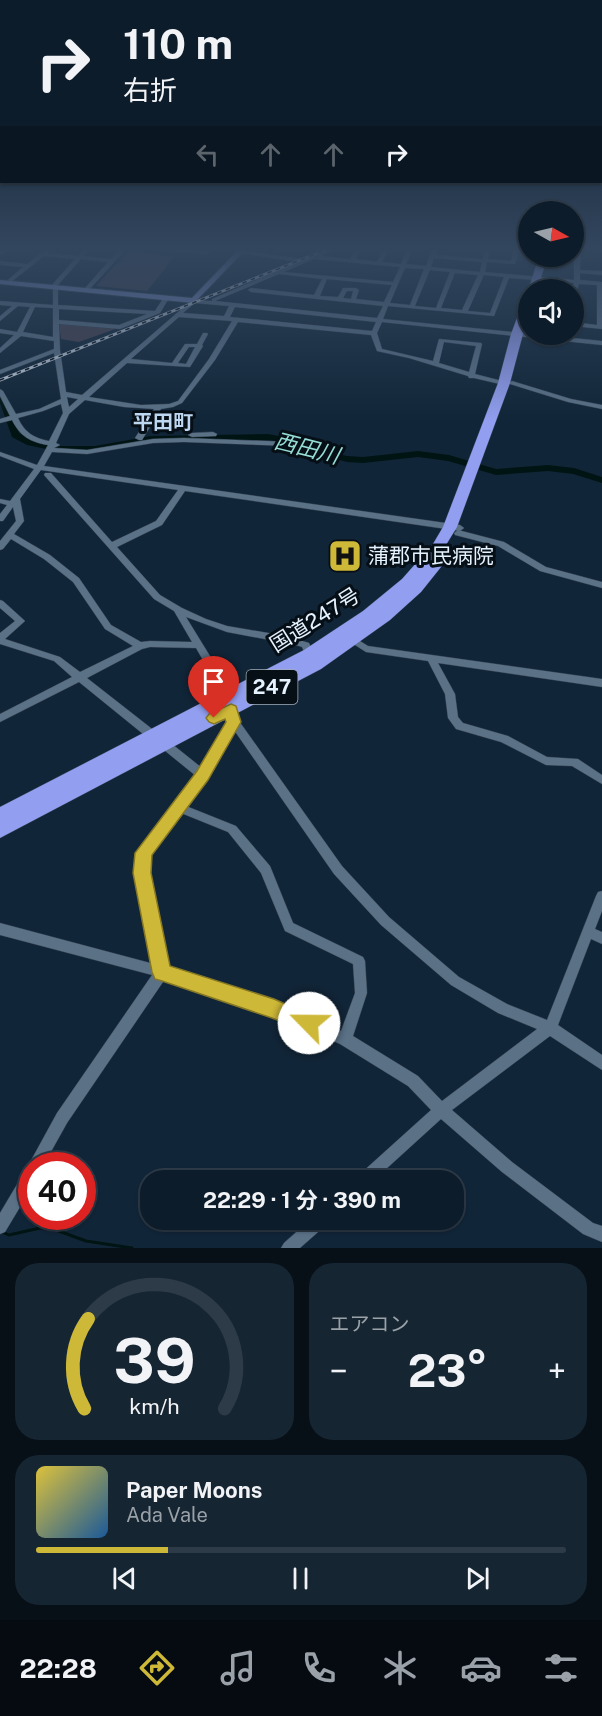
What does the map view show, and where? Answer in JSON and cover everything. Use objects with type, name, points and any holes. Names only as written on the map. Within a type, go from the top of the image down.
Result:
[{"type":"highway","name":"国道247号","points":[[0,816],[158,739],[229,710],[392,610],[425,580],[456,530],[520,345]]},
{"type":"highway","name":"国道247号","points":[[229,710],[309,654],[348,637]]},
{"type":"highway","name":"国道247号","points":[[0,830],[158,739]]},
{"type":"street","points":[[0,319],[16,305]]},
{"type":"street","points":[[27,305],[156,313]]},
{"type":"street","points":[[56,322],[120,327],[156,313],[161,305]]},
{"type":"street","points":[[0,519],[39,468],[66,413],[190,305]]},
{"type":"street","points":[[226,318],[233,305]]},
{"type":"street","points":[[236,305],[518,331]]},
{"type":"street","points":[[260,305],[379,319]]},
{"type":"street","points":[[385,305],[374,333],[379,350],[471,377],[508,383],[570,401],[602,407]]},
{"type":"street","points":[[396,305],[492,315],[496,305]]},
{"type":"street","points":[[438,309],[439,305]]},
{"type":"street","points":[[464,312],[467,305]]},
{"type":"street","points":[[584,325],[601,327],[601,305]]},
{"type":"street","points":[[0,351],[19,334],[33,306]]},
{"type":"street","points":[[55,308],[57,350],[66,413]]},
{"type":"street","points":[[179,315],[374,333]]},
{"type":"street","points":[[2,420],[41,410],[64,397],[158,409],[175,406],[212,360],[236,320]]},
{"type":"street","points":[[0,331],[56,339]]},
{"type":"street","points":[[126,361],[188,366],[206,334]]},
{"type":"street","points":[[584,339],[602,342]]},
{"type":"street","points":[[435,365],[441,340],[479,344],[471,377]]},
{"type":"street","points":[[584,340],[602,342]]},
{"type":"street","points":[[174,365],[187,345],[200,346]]},
{"type":"street","points":[[0,372],[57,350]]},
{"type":"street","points":[[0,391],[18,429],[25,436],[51,447],[87,452],[153,441],[184,440],[291,444],[320,455]]},
{"type":"street","points":[[139,438],[158,409]]},
{"type":"street","points":[[51,447],[94,446],[139,438],[213,434]]},
{"type":"street","points":[[0,454],[39,468],[456,530],[501,544],[543,568],[585,582],[602,585]]},
{"type":"street","points":[[48,476],[158,597],[178,611],[250,634],[292,639],[306,645],[309,654]]},
{"type":"street","points":[[111,546],[159,523],[183,488]]},
{"type":"street","points":[[0,501],[14,501]]},
{"type":"street","points":[[0,547],[20,521],[14,501]]},
{"type":"street","points":[[10,535],[47,557],[76,580],[108,627],[140,646]]},
{"type":"street","points":[[0,603],[21,621],[0,638],[0,641],[57,660],[203,776]]},
{"type":"street","points":[[178,611],[216,674],[229,710],[338,870],[385,921],[455,981],[503,1009],[550,1028],[602,1063]]},
{"type":"street","points":[[348,637],[366,649],[602,683]]},
{"type":"street","points":[[0,718],[140,646],[150,644],[199,645]]},
{"type":"street","points":[[432,660],[450,693],[453,718],[460,726],[504,739],[546,760],[574,762],[602,780]]},
{"type":"street","points":[[43,1152],[62,1118],[162,972],[142,873],[144,853],[203,776],[229,710]]},
{"type":"street","points":[[178,807],[232,829],[266,870],[289,927],[359,961],[361,993],[345,1039]]},
{"type":"street","points":[[375,1170],[441,1110],[550,1028],[602,896]]},
{"type":"street","points":[[0,929],[162,972],[274,1008],[345,1039],[413,1081],[441,1110],[507,1167],[588,1229],[602,1234]]},
{"type":"street","points":[[588,931],[602,938]]},
{"type":"street","points":[[0,1227],[18,1196]]},
{"type":"street","points":[[290,1248],[310,1230]]},
{"type":"shaded area","points":[[59,324],[118,328],[79,342],[61,339]]},
{"type":"waterway","name":"西田川","points":[[0,398],[4,401],[15,435],[30,443],[61,449],[95,449],[151,439],[268,437],[302,443],[324,453],[347,459],[363,460],[418,454],[449,458],[496,472],[548,468],[574,471],[602,480]]},
{"type":"waterway","points":[[0,1231],[9,1235],[40,1228],[56,1230],[86,1241],[132,1248]]},
{"type":"railway","points":[[0,380],[187,305]]},
{"type":"place","name":"蒲郡市民病院","points":[[345,556]]},
{"type":"district","name":"平田町","points":[[163,422]]},
{"type":"route","points":[[214,718],[231,710],[234,722],[203,776],[144,853],[142,873],[162,972],[274,1008],[309,1023]]}]
